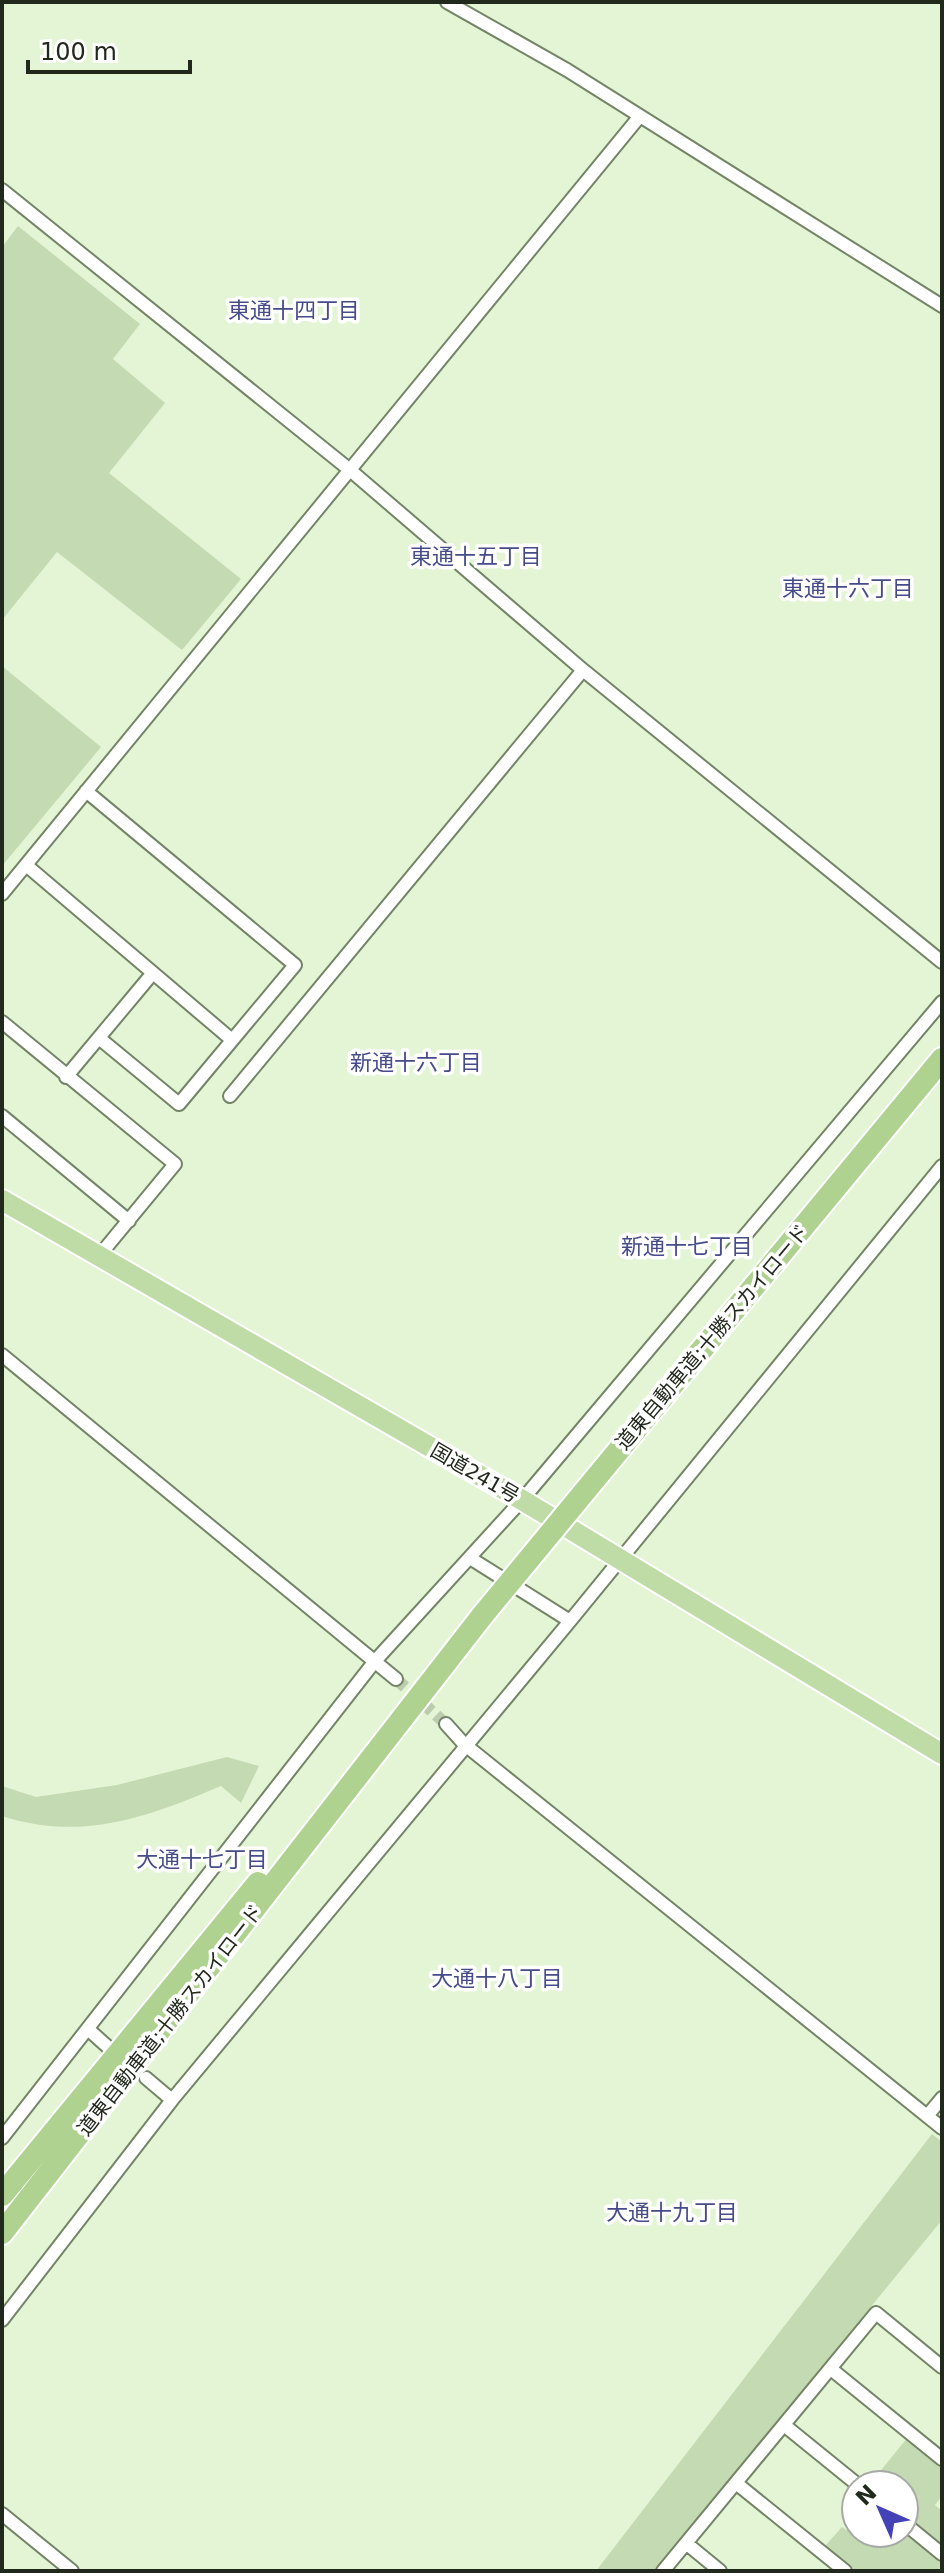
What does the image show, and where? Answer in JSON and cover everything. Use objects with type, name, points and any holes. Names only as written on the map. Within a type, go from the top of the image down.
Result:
[{"type":"highway","name":"道東自動車道;十勝スカイロード","points":[[2,2195],[942,1059]]},
{"type":"highway","name":"国道241号","points":[[2,1200],[522,1500],[942,1754]]},
{"type":"highway","name":"道東自動車道;十勝スカイロード","points":[[2,2233],[482,1616]]},
{"type":"street","points":[[447,2],[640,116],[942,306]]},
{"type":"street","points":[[2,894],[640,116]]},
{"type":"street","points":[[2,190],[350,470],[583,670],[942,962]]},
{"type":"street","points":[[230,1096],[583,670]]},
{"type":"street","points":[[86,791],[295,965],[179,1104],[99,1038]]},
{"type":"street","points":[[26,865],[232,1040]]},
{"type":"street","points":[[66,1077],[152,974]]},
{"type":"street","points":[[2,2138],[375,1661],[522,1500],[942,1002]]},
{"type":"street","points":[[3,1025],[175,1164],[99,1256]]},
{"type":"street","points":[[2,1116],[129,1221]]},
{"type":"street","points":[[2,2320],[172,2100],[942,1166]]},
{"type":"street","points":[[2,1355],[396,1679]]},
{"type":"street","points":[[470,1558],[570,1621]]},
{"type":"street","points":[[446,1724],[464,1744],[942,2128]]},
{"type":"street","points":[[89,2030],[109,2048]]},
{"type":"street","points":[[146,2078],[172,2100]]},
{"type":"street","points":[[927,2116],[942,2098]]},
{"type":"street","points":[[663,2571],[876,2313],[942,2367]]},
{"type":"street","points":[[831,2369],[942,2459]]},
{"type":"street","points":[[784,2425],[840,2470]]},
{"type":"street","points":[[736,2483],[845,2571]]},
{"type":"street","points":[[2,2514],[72,2571]]},
{"type":"street","points":[[920,2536],[942,2554]]},
{"type":"street","points":[[686,2543],[720,2571]]},
{"type":"green space","points":[[18,226],[140,324],[113,359],[165,403],[109,473],[241,579],[182,650],[57,552],[2,620],[2,247]]},
{"type":"green space","points":[[2,666],[101,747],[2,866]]},
{"type":"green space","points":[[227,1757],[259,1766],[241,1803],[221,1786],[141,1816],[87,1826],[60,1827],[2,1816],[2,1786],[36,1797],[117,1785]]},
{"type":"green space","points":[[932,2134],[942,2142],[942,2220],[654,2571],[596,2571]]},
{"type":"green space","points":[[908,2437],[942,2465],[942,2496],[935,2505],[942,2511],[942,2546],[920,2529],[920,2469],[882,2469]]},
{"type":"green space","points":[[840,2529],[840,2549],[920,2549],[920,2541],[942,2558],[939,2571],[855,2571],[825,2546]]},
{"type":"tunnel","points":[[396,1679],[446,1724]]},
{"type":"district","name":"東通十四丁目","points":[[294,310]]},
{"type":"district","name":"東通十五丁目","points":[[476,556]]},
{"type":"district","name":"東通十六丁目","points":[[848,588]]},
{"type":"district","name":"新通十六丁目","points":[[416,1062]]},
{"type":"district","name":"新通十七丁目","points":[[687,1246]]},
{"type":"district","name":"大通十七丁目","points":[[202,1859]]},
{"type":"district","name":"大通十八丁目","points":[[497,1978]]},
{"type":"district","name":"大通十九丁目","points":[[672,2212]]}]
